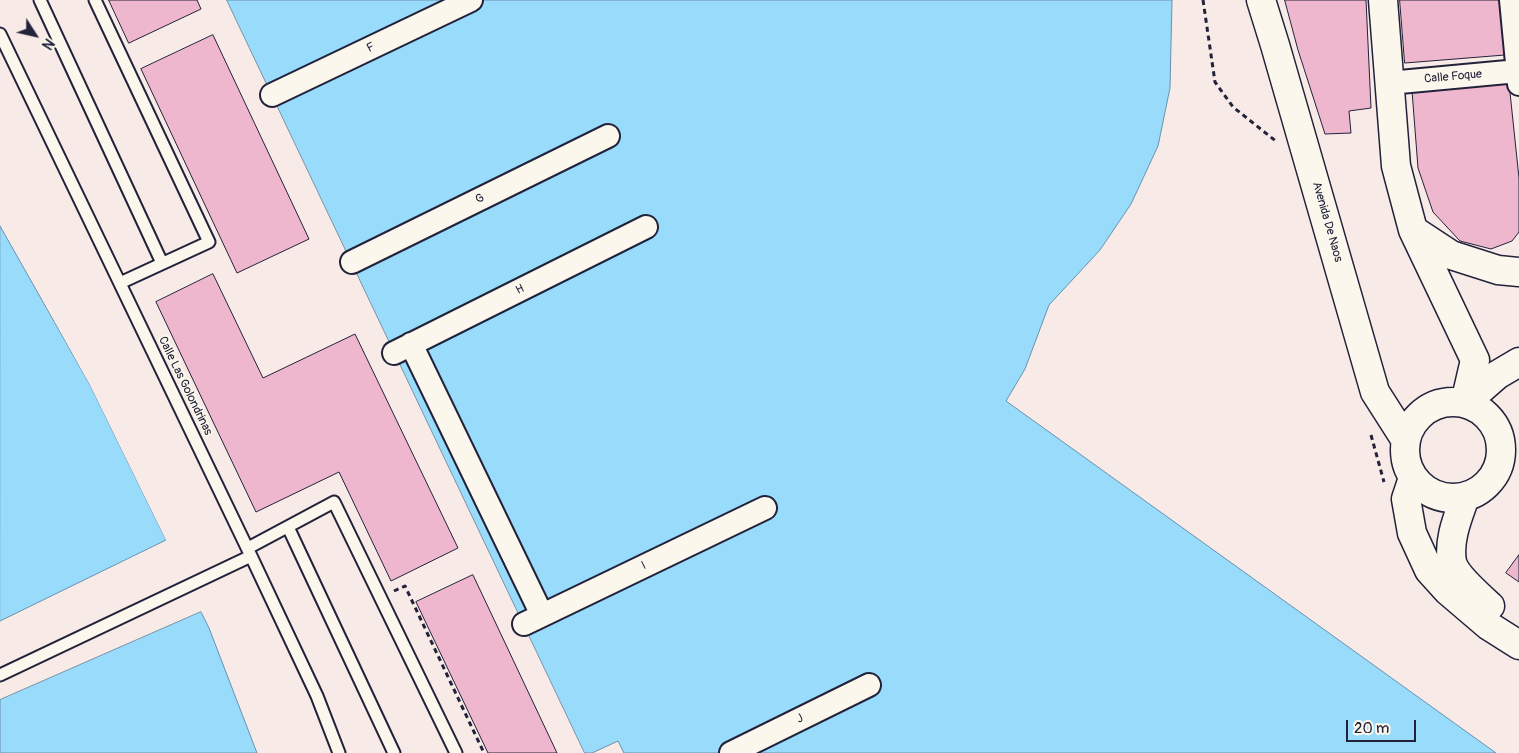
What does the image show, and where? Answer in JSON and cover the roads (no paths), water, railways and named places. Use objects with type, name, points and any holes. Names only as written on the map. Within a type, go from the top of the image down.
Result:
[{"type":"main road","name":"Avenida De Naos","points":[[1261,0],[1276,45],[1376,392],[1405,439]]},
{"type":"main road","points":[[1383,0],[1396,166],[1413,230],[1475,360],[1465,403]]},
{"type":"main road","points":[[1413,230],[1451,255],[1498,270],[1519,272]]},
{"type":"main road","points":[[1465,403],[1497,374],[1519,362]]},
{"type":"main road","points":[[1497,472],[1501,443],[1498,432],[1493,422],[1481,411],[1465,403],[1447,401],[1432,406],[1418,418],[1405,439],[1404,456],[1413,478],[1425,491],[1437,497],[1450,500],[1465,497],[1484,487],[1497,472],[1519,456]]},
{"type":"main road","points":[[1413,478],[1406,498],[1412,533],[1429,570],[1448,591],[1489,626],[1516,643]]},
{"type":"main road","points":[[1465,497],[1454,527],[1452,563],[1471,590],[1499,613],[1516,643]]},
{"type":"street","name":"F","points":[[272,95],[471,0]]},
{"type":"street","points":[[1511,0],[1518,78]]},
{"type":"street","name":"Calle Foque","points":[[1389,83],[1518,78]]},
{"type":"street","name":"G","points":[[352,262],[608,136]]},
{"type":"street","name":"H","points":[[533,620],[402,348],[646,227]]},
{"type":"street","name":"I","points":[[533,620],[765,508]]},
{"type":"street","name":"J","points":[[730,753],[869,685]]},
{"type":"lane","points":[[40,0],[162,263]]},
{"type":"lane","points":[[95,0],[209,242],[120,283]]},
{"type":"lane","name":"Calle Las Golondrinas","points":[[0,34],[317,696],[339,753]]},
{"type":"lane","points":[[0,675],[249,552],[288,527],[334,502],[456,753]]},
{"type":"lane","points":[[288,527],[394,753]]},
{"type":"water","points":[[227,0],[1172,0],[1170,88],[1158,146],[1131,204],[1100,250],[1049,305],[1025,369],[1006,401],[1496,753],[624,753],[618,741],[592,753],[585,753]]},
{"type":"water","points":[[0,226],[90,385],[166,540],[0,621]]},
{"type":"water","points":[[201,612],[209,628],[257,753],[0,753],[0,700]]}]
